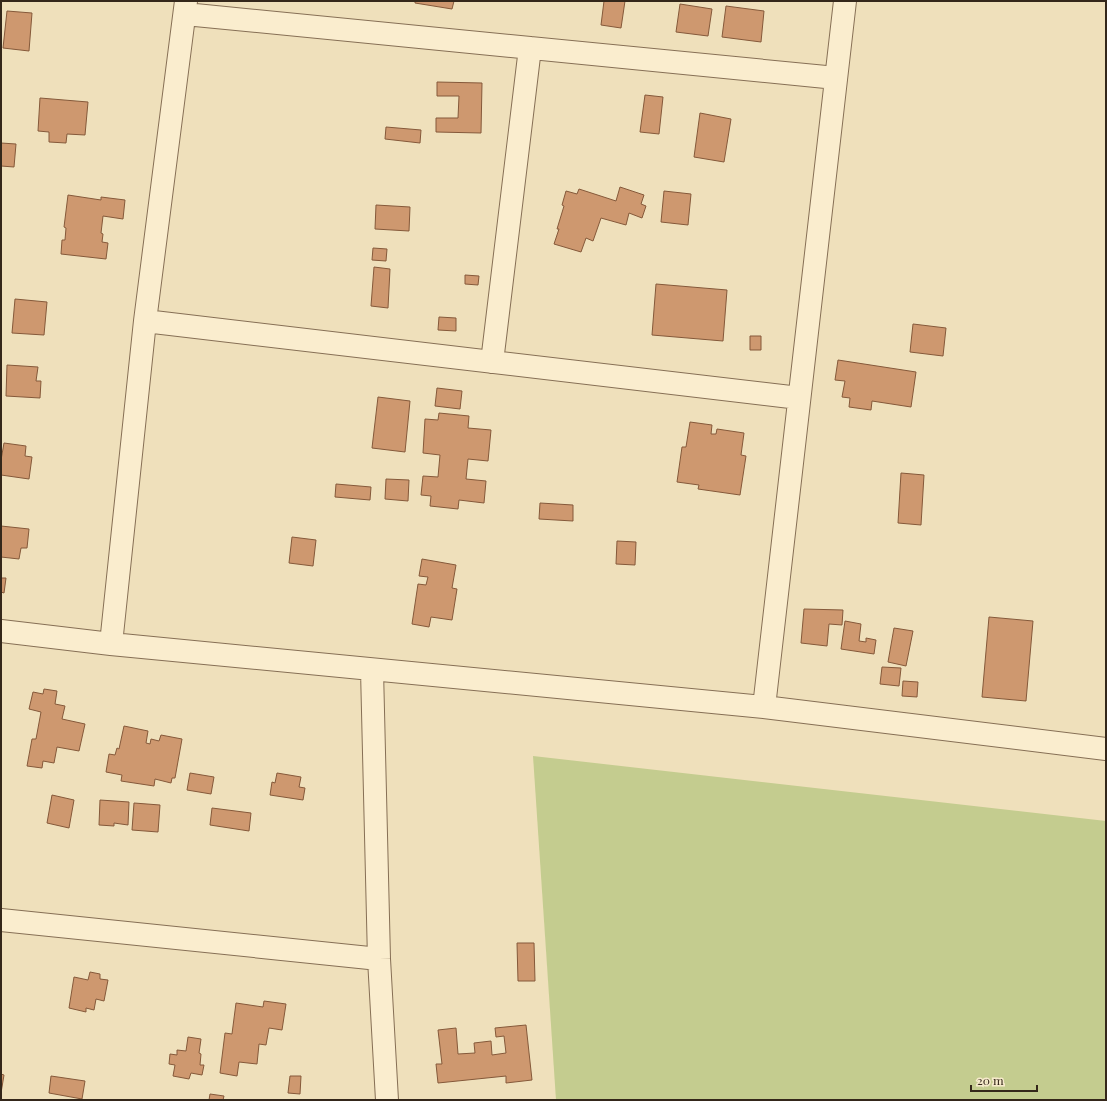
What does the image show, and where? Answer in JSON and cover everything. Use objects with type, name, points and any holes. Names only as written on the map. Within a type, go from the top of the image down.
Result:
[{"type":"street","points":[[764,707],[845,1]]},
{"type":"street","points":[[111,644],[145,321],[185,7],[530,48],[836,78]]},
{"type":"street","points":[[492,362],[530,48]]},
{"type":"street","points":[[145,321],[799,398]]},
{"type":"street","points":[[1,631],[111,644],[372,670],[764,707],[1106,749]]},
{"type":"street","points":[[372,670],[379,959],[387,1100]]},
{"type":"street","points":[[1,920],[379,959]]},
{"type":"green space","points":[[533,756],[1106,821],[1106,1100],[556,1100]]},
{"type":"building","points":[[415,1],[454,1],[452,9],[415,3]]},
{"type":"building","points":[[604,1],[625,1],[621,28],[601,25]]},
{"type":"building","points":[[680,4],[712,9],[708,36],[676,32]]},
{"type":"building","points":[[726,6],[764,11],[761,42],[722,37]]},
{"type":"building","points":[[7,11],[32,13],[29,51],[3,48]]},
{"type":"building","points":[[437,82],[482,83],[481,133],[436,132],[436,118],[458,118],[459,96],[437,96]]},
{"type":"building","points":[[645,95],[663,97],[659,134],[640,132]]},
{"type":"building","points":[[40,98],[88,102],[85,135],[67,134],[66,143],[49,142],[49,132],[38,131]]},
{"type":"building","points":[[700,113],[731,119],[724,162],[694,157]]},
{"type":"building","points":[[386,127],[421,130],[420,143],[385,139]]},
{"type":"building","points":[[1,143],[16,144],[14,167],[1,166]]},
{"type":"building","points":[[620,187],[644,195],[641,204],[646,206],[642,218],[629,213],[626,225],[601,218],[593,241],[586,238],[581,252],[554,244],[559,229],[557,229],[564,206],[562,205],[566,191],[577,194],[579,189],[616,201]]},
{"type":"building","points":[[664,191],[691,194],[688,225],[661,222]]},
{"type":"building","points":[[68,195],[101,200],[101,197],[125,200],[123,219],[103,216],[101,233],[103,234],[102,242],[108,243],[106,259],[61,254],[62,240],[65,240],[66,228],[64,227]]},
{"type":"building","points":[[376,205],[410,207],[409,231],[375,229]]},
{"type":"building","points":[[373,248],[387,249],[386,261],[372,260]]},
{"type":"building","points":[[374,267],[390,269],[388,308],[371,306]]},
{"type":"building","points":[[465,275],[479,276],[478,285],[465,284]]},
{"type":"building","points":[[656,284],[727,290],[723,341],[652,335]]},
{"type":"building","points":[[15,299],[47,302],[44,335],[12,333]]},
{"type":"building","points":[[439,317],[456,318],[456,331],[438,330]]},
{"type":"building","points":[[913,324],[946,328],[943,356],[910,352]]},
{"type":"building","points":[[750,336],[761,336],[761,350],[750,350]]},
{"type":"building","points":[[838,360],[916,372],[911,407],[872,401],[871,410],[849,407],[850,398],[842,397],[845,381],[835,380]]},
{"type":"building","points":[[7,365],[38,367],[36,381],[41,381],[40,398],[6,396]]},
{"type":"building","points":[[437,388],[462,391],[460,409],[435,406]]},
{"type":"building","points":[[378,397],[410,401],[405,452],[372,448]]},
{"type":"building","points":[[439,413],[469,416],[468,428],[491,430],[488,461],[468,459],[466,479],[486,481],[484,503],[459,500],[458,509],[430,506],[431,496],[421,495],[423,476],[438,477],[440,455],[423,453],[425,419],[438,420]]},
{"type":"building","points":[[690,422],[712,425],[711,434],[716,434],[717,429],[744,433],[741,455],[746,456],[740,495],[698,489],[699,485],[677,482],[682,447],[686,447]]},
{"type":"building","points":[[4,443],[26,446],[25,456],[32,457],[29,479],[1,475],[1,460]]},
{"type":"building","points":[[901,473],[924,475],[921,525],[898,523]]},
{"type":"building","points":[[386,479],[409,480],[408,501],[385,499]]},
{"type":"building","points":[[336,484],[371,487],[370,500],[335,497]]},
{"type":"building","points":[[540,503],[573,505],[573,521],[539,519]]},
{"type":"building","points":[[1,526],[29,529],[27,548],[21,548],[19,559],[1,557]]},
{"type":"building","points":[[292,537],[316,540],[313,566],[289,563]]},
{"type":"building","points":[[617,541],[636,542],[635,565],[616,564]]},
{"type":"building","points":[[422,559],[456,565],[452,588],[457,589],[452,620],[431,617],[429,627],[412,624],[418,584],[426,585],[428,577],[419,576]]},
{"type":"building","points":[[1,578],[6,578],[4,593],[1,592]]},
{"type":"building","points":[[804,609],[843,610],[842,625],[829,624],[827,646],[801,643]]},
{"type":"building","points":[[989,617],[1033,621],[1026,701],[982,697]]},
{"type":"building","points":[[845,621],[861,624],[859,641],[866,642],[866,638],[876,640],[874,654],[841,649]]},
{"type":"building","points":[[894,628],[913,631],[906,666],[888,662]]},
{"type":"building","points":[[882,667],[901,668],[899,686],[880,684]]},
{"type":"building","points":[[903,681],[918,682],[917,697],[902,696]]},
{"type":"building","points":[[44,689],[57,691],[55,704],[65,706],[62,719],[85,724],[79,751],[57,747],[54,763],[43,761],[42,768],[27,766],[32,739],[36,739],[41,712],[29,709],[33,692],[43,694]]},
{"type":"building","points":[[124,726],[148,731],[146,743],[150,744],[151,739],[159,741],[161,735],[182,739],[175,778],[172,778],[171,783],[155,779],[154,786],[121,781],[122,775],[106,772],[109,754],[115,755],[117,748],[119,749]]},
{"type":"building","points":[[190,773],[214,777],[211,794],[187,790]]},
{"type":"building","points":[[277,773],[301,777],[299,787],[305,788],[303,800],[270,795],[272,782],[275,783]]},
{"type":"building","points":[[52,795],[74,800],[69,828],[47,823]]},
{"type":"building","points":[[100,800],[129,802],[128,825],[114,823],[114,826],[99,825]]},
{"type":"building","points":[[134,803],[160,805],[158,832],[132,830]]},
{"type":"building","points":[[212,808],[251,813],[249,831],[210,825]]},
{"type":"building","points":[[517,943],[534,943],[535,981],[518,981]]},
{"type":"building","points":[[90,972],[100,974],[100,979],[108,980],[104,1001],[96,999],[94,1010],[86,1008],[86,1012],[69,1008],[74,977],[88,980]]},
{"type":"building","points":[[264,1001],[286,1004],[282,1030],[269,1028],[266,1045],[259,1044],[257,1064],[239,1062],[237,1076],[220,1073],[225,1033],[232,1034],[236,1003],[263,1007]]},
{"type":"building","points":[[526,1025],[532,1080],[506,1083],[506,1076],[438,1083],[436,1064],[442,1064],[438,1030],[456,1028],[458,1054],[475,1053],[474,1043],[491,1041],[492,1055],[506,1053],[504,1036],[496,1037],[495,1028]]},
{"type":"building","points":[[188,1037],[201,1039],[199,1053],[201,1054],[200,1065],[204,1065],[202,1075],[191,1073],[189,1079],[173,1076],[175,1065],[169,1064],[170,1054],[177,1055],[177,1050],[186,1051]]},
{"type":"building","points":[[1,1074],[4,1075],[1,1093]]},
{"type":"building","points":[[51,1076],[85,1081],[82,1099],[49,1093]]},
{"type":"building","points":[[290,1076],[301,1076],[300,1094],[288,1093]]},
{"type":"building","points":[[210,1094],[224,1096],[223,1100],[209,1100]]}]
